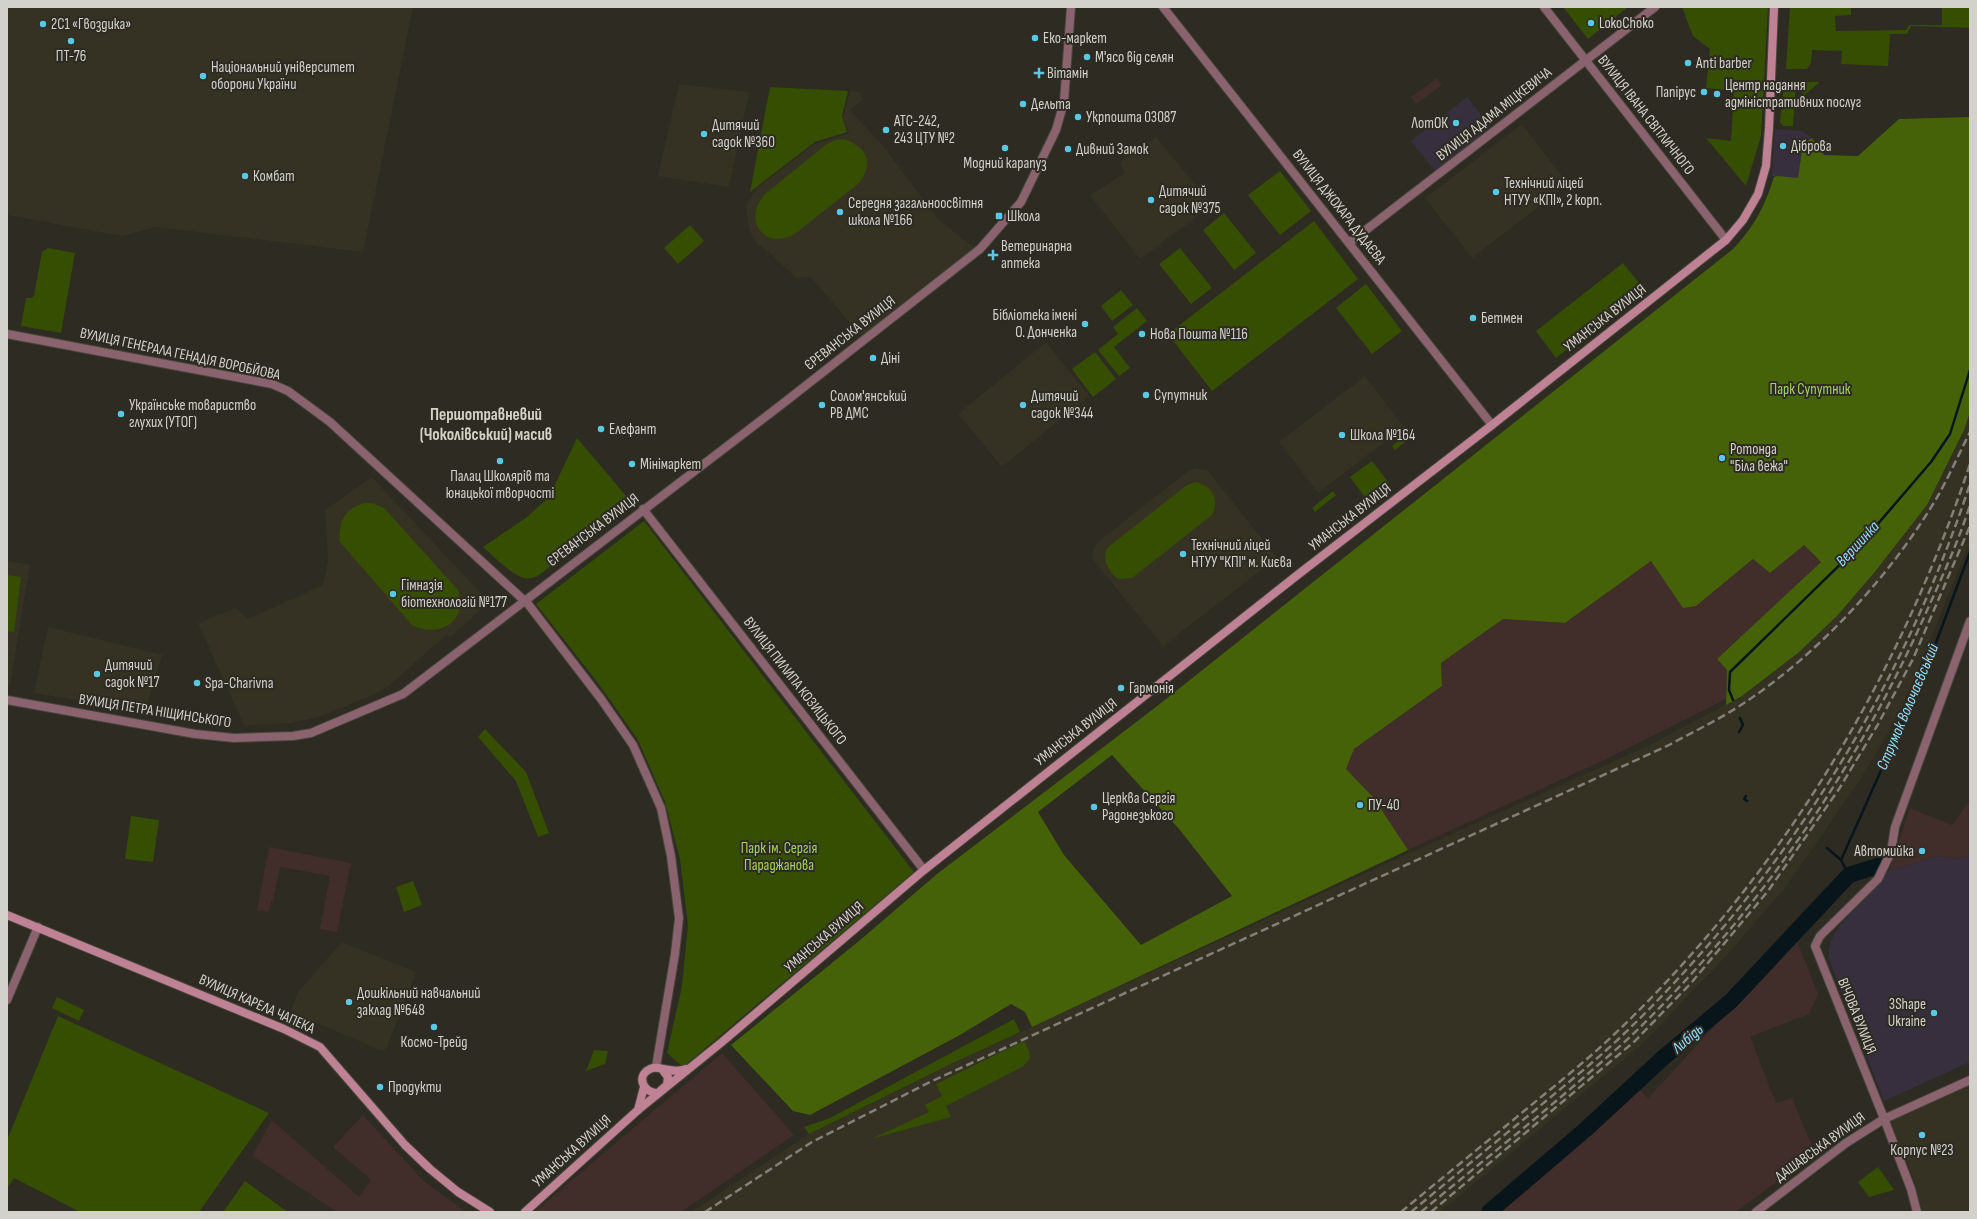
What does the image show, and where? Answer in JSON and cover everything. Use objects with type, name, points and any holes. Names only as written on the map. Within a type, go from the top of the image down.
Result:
[{"type":"street","name":"ЄРЕВАНСЬКА ВУЛИЦЯ","points":[[524,600],[781,405],[980,249],[1021,202],[1060,117],[1068,63],[1071,7]]},
{"type":"street","name":"ВУЛИЦЯ ДЖОХАРА ДУДАЄВА","points":[[1163,7],[1492,425]]},
{"type":"street","name":"ВУЛИЦЯ ІВАНА СВІТЛИЧНОГО","points":[[1544,7],[1726,240]]},
{"type":"street","name":"ВУЛИЦЯ АДАМА МІЦКЕВИЧА","points":[[1349,243],[1655,7]]},
{"type":"street","name":"УМАНСЬКА ВУЛИЦЯ","points":[[525,1212],[638,1110],[693,1066],[924,870],[1300,573],[1492,425],[1726,240],[1743,220],[1758,194],[1766,166],[1770,128],[1774,7]]},
{"type":"street","name":"ВУЛИЦЯ ГЕНЕРАЛА ГЕНАДІЯ ВОРОБЙОВА","points":[[7,334],[272,384],[288,391],[330,422],[524,600],[601,699],[633,745],[661,808],[671,856],[678,918],[675,954],[659,1068]]},
{"type":"street","name":"ВУЛИЦЯ ПИЛИПА КОЗИЦЬКОГО","points":[[643,509],[924,870]]},
{"type":"street","name":"ВУЛИЦЯ ПЕТРА НІЩИНСЬКОГО","points":[[7,700],[220,738],[294,736],[311,733],[403,694],[524,600]]},
{"type":"street","name":"ВІЧОВА ВУЛИЦЯ","points":[[1917,1212],[1911,1189],[1815,946],[1820,936],[1878,878],[1891,852],[1895,827],[1970,621]]},
{"type":"street","name":"ВУЛИЦЯ КАРЕЛА ЧАПЕКА","points":[[7,915],[284,1029],[320,1048],[400,1140],[430,1169],[458,1192],[490,1212]]},
{"type":"street","points":[[7,1000],[38,927]]},
{"type":"street","name":"УМАНСЬКА ВУЛИЦЯ","points":[[659,1068],[673,1072],[681,1071],[693,1066]]},
{"type":"street","points":[[638,1110],[644,1087],[643,1075],[649,1069],[659,1068],[666,1073],[668,1081],[662,1092],[654,1094],[644,1087]]},
{"type":"street","name":"ДАШАВСЬКА ВУЛИЦЯ","points":[[1756,1212],[1846,1142],[1884,1119],[1970,1080]]},
{"type":"shaded area","name":"Національний університет оборони України","points":[[7,7],[413,7],[363,252],[156,227],[122,236],[7,215]]},
{"type":"shaded area","points":[[1437,78],[1442,85],[1416,104],[1411,97]]},
{"type":"shaded area","name":"Дитячий садок №360","points":[[679,84],[749,92],[729,187],[658,176]]},
{"type":"shaded area","name":"Середня загальноосвітня школа №166","points":[[850,91],[859,92],[863,99],[850,110],[884,147],[938,219],[974,248],[861,336],[811,277],[796,278],[770,253],[757,244],[749,230],[746,205],[757,188],[815,144],[849,133],[843,117]]},
{"type":"shaded area","points":[[1467,97],[1491,127],[1435,171],[1411,141]]},
{"type":"shaded area","name":"Технічний ліцей НТУУ «КПІ», 2 корп.","points":[[1522,124],[1568,184],[1472,258],[1425,198]]},
{"type":"shaded area","points":[[1775,129],[1802,131],[1812,138],[1803,179],[1772,176]]},
{"type":"shaded area","name":"Дитячий садок №375","points":[[1156,137],[1212,205],[1140,259],[1090,195],[1125,173],[1120,163]]},
{"type":"shaded area","name":"Дитячий садок №344","points":[[1046,342],[1089,396],[1002,467],[958,414]]},
{"type":"shaded area","name":"Школа №164","points":[[1365,376],[1404,427],[1318,493],[1279,442]]},
{"type":"shaded area","points":[[1970,412],[1970,542],[1911,687],[1890,729],[1862,777],[1785,888],[1727,955],[1641,1045],[1440,1212],[691,1212],[809,1134],[955,1062],[1392,861],[1648,746],[1742,696],[1798,653],[1837,616],[1869,580],[1927,505],[1964,430]]},
{"type":"shaded area","name":"Технічний ліцей НТУУ \"КПІ\" м. Києва","points":[[1196,468],[1208,471],[1277,558],[1163,646],[1092,558],[1093,550],[1098,542],[1188,471]]},
{"type":"shaded area","name":"Гімназія біотехнологій №177","points":[[372,477],[489,602],[450,637],[447,634],[388,687],[377,693],[319,717],[291,723],[244,725],[198,623],[236,608],[248,619],[323,585],[328,561],[325,510]]},
{"type":"shaded area","points":[[1803,545],[1821,562],[1717,659],[1727,670],[1726,699],[1604,760],[1408,850],[1346,769],[1354,749],[1442,686],[1441,663],[1503,619],[1565,623],[1651,561],[1696,606],[1753,559],[1770,573]]},
{"type":"shaded area","points":[[7,561],[30,565],[10,685],[7,685]]},
{"type":"shaded area","name":"Дитячий садок №17","points":[[48,627],[162,655],[145,711],[34,693]]},
{"type":"shaded area","points":[[1970,800],[1970,856],[1959,859],[1939,856],[1889,871],[1910,808],[1952,825]]},
{"type":"shaded area","points":[[269,847],[351,863],[337,932],[320,929],[330,876],[280,867],[273,901],[271,901],[269,912],[257,910]]},
{"type":"shaded area","points":[[1939,856],[1959,859],[1970,856],[1970,1062],[1884,1101],[1829,959],[1831,940],[1838,928],[1888,871]]},
{"type":"shaded area","points":[[1796,938],[1818,994],[1809,1014],[1750,1037],[1776,1103],[1792,1098],[1815,1153],[1736,1212],[1491,1212],[1636,1086],[1648,1098]]},
{"type":"shaded area","name":"Дошкільний навчальний заклад №648","points":[[342,942],[416,972],[385,1052],[291,1012],[298,992]]},
{"type":"shaded area","points":[[722,1053],[794,1135],[681,1212],[534,1212]]},
{"type":"shaded area","points":[[1970,1082],[1970,1212],[1923,1212],[1911,1171],[1888,1119]]},
{"type":"shaded area","points":[[363,1115],[424,1181],[466,1212],[337,1212],[252,1156],[272,1120],[359,1197],[371,1180],[333,1147]]},
{"type":"green space","name":"LokoChoko","points":[[1563,7],[1628,7],[1588,39]]},
{"type":"green space","points":[[1682,7],[1768,7],[1761,136],[1746,186],[1706,138],[1731,141],[1734,91],[1706,88],[1710,49],[1693,36]]},
{"type":"green space","points":[[1790,7],[1851,7],[1851,15],[1835,16],[1836,31],[1906,30],[1909,25],[1942,25],[1942,7],[1970,7],[1970,28],[1911,26],[1907,34],[1890,34],[1888,66],[1841,64],[1842,51],[1812,50],[1811,63],[1807,69],[1786,69]]},
{"type":"green space","points":[[1787,81],[1796,81],[1793,126],[1783,126],[1780,122],[1784,84]]},
{"type":"green space","points":[[1807,82],[1819,83],[1803,96],[1803,84]]},
{"type":"green space","points":[[770,87],[848,91],[842,116],[847,132],[815,142],[750,192]]},
{"type":"green space","name":"Парк Супутник","points":[[1970,117],[1970,412],[1964,430],[1927,505],[1874,573],[1837,616],[1798,653],[1742,696],[1726,705],[1727,670],[1717,659],[1821,562],[1804,545],[1770,573],[1753,559],[1696,606],[1683,608],[1651,561],[1565,623],[1503,619],[1441,663],[1442,686],[1354,749],[1346,769],[1373,797],[1408,850],[1032,1027],[1025,1012],[1011,1004],[960,1035],[810,1115],[793,1111],[731,1045],[859,941],[937,874],[1152,710],[1733,249],[1747,233],[1758,216],[1763,207],[1774,177],[1798,178],[1803,144],[1812,138],[1824,155],[1858,156],[1899,119]],"holes":[[[1112,755],[1179,829],[1232,896],[1141,945],[1064,855],[1038,812]]]},
{"type":"green space","points":[[844,139],[852,142],[863,151],[866,157],[866,170],[858,184],[796,233],[785,238],[775,239],[760,231],[756,223],[756,214],[758,204],[765,194],[827,144],[835,140]]},
{"type":"green space","points":[[1280,171],[1311,211],[1280,235],[1248,195]]},
{"type":"green space","points":[[1224,213],[1256,253],[1234,270],[1203,230]]},
{"type":"green space","points":[[1314,221],[1358,279],[1212,391],[1168,334]]},
{"type":"green space","points":[[690,225],[704,241],[678,264],[664,248]]},
{"type":"green space","points":[[48,248],[75,253],[61,333],[21,326],[26,298],[32,298],[34,296],[42,252]]},
{"type":"green space","points":[[1180,248],[1212,288],[1191,304],[1159,264]]},
{"type":"green space","points":[[1623,263],[1644,289],[1556,358],[1536,331]]},
{"type":"green space","points":[[1366,284],[1402,331],[1372,354],[1336,308]]},
{"type":"green space","points":[[1121,290],[1133,305],[1112,321],[1101,306]]},
{"type":"green space","points":[[1137,308],[1147,321],[1114,347],[1130,368],[1119,376],[1098,350],[1118,334],[1113,327]]},
{"type":"green space","points":[[1095,352],[1116,379],[1093,397],[1072,369]]},
{"type":"green space","points":[[1410,431],[1413,436],[1395,450],[1392,446]]},
{"type":"green space","points":[[577,438],[633,504],[539,575],[528,579],[524,578],[502,564],[483,547],[527,517],[549,497]]},
{"type":"green space","points":[[1372,461],[1389,483],[1367,500],[1350,477]]},
{"type":"green space","points":[[1195,482],[1206,486],[1213,494],[1215,504],[1212,515],[1132,578],[1118,579],[1107,565],[1105,557],[1107,548],[1187,485]]},
{"type":"green space","points":[[1333,491],[1336,495],[1315,512],[1312,508]]},
{"type":"green space","points":[[364,503],[372,503],[384,508],[458,590],[460,601],[459,611],[449,624],[432,630],[422,629],[412,625],[340,542],[340,528],[344,517],[352,509]]},
{"type":"green space","name":"Парк ім. Сергія Параджанова","points":[[644,521],[914,872],[683,1067],[667,1053],[682,986],[688,925],[680,859],[665,802],[638,740],[598,683],[536,604]]},
{"type":"green space","points":[[7,575],[21,577],[14,632],[7,631]]},
{"type":"green space","points":[[485,729],[526,772],[549,833],[538,837],[516,781],[478,737]]},
{"type":"green space","points":[[131,816],[159,820],[153,862],[125,859]]},
{"type":"green space","points":[[413,881],[422,905],[404,912],[396,887]]},
{"type":"green space","points":[[57,997],[84,1010],[79,1021],[52,1008]]},
{"type":"green space","points":[[58,1016],[269,1113],[199,1212],[80,1212],[14,1178],[7,1189],[7,1140]]},
{"type":"green space","points":[[1014,1019],[1020,1032],[955,1062],[809,1134],[804,1127],[830,1118]]},
{"type":"green space","points":[[1024,1041],[1030,1055],[1026,1064],[946,1106],[951,1117],[871,1139],[929,1112],[925,1105],[942,1096],[936,1084]]},
{"type":"green space","points":[[594,1050],[608,1051],[605,1064],[586,1071]]},
{"type":"green space","points":[[1878,1167],[1894,1190],[1869,1197],[1858,1182]]},
{"type":"green space","points":[[245,1181],[288,1212],[223,1212]]},
{"type":"waterway","name":"Вершинка","points":[[1733,700],[1729,690],[1730,672],[1858,547],[1931,462],[1950,434],[1970,370]]},
{"type":"waterway","name":"Струмок Волочаєвський","points":[[1841,860],[1925,672],[1970,552]]},
{"type":"waterway","name":"Вершинка","points":[[1739,732],[1743,725],[1740,718]]},
{"type":"waterway","name":"Вершинка","points":[[1746,796],[1744,799],[1747,801]]},
{"type":"waterway","name":"Вершинка","points":[[1827,848],[1841,860],[1849,875]]},
{"type":"waterway","name":"Либідь","points":[[1489,1212],[1585,1130],[1664,1057],[1731,1001],[1849,875],[1881,865]]},
{"type":"railway","points":[[705,1212],[812,1142],[930,1082],[1667,746],[1735,709],[1800,661],[1853,609],[1877,581],[1900,553],[1921,523],[1939,494],[1970,432]]},
{"type":"railway","points":[[1401,1212],[1586,1060],[1622,1027],[1681,966],[1735,903],[1785,836],[1830,766],[1871,694],[1908,620],[1941,543],[1970,464]]},
{"type":"railway","points":[[1411,1212],[1593,1062],[1627,1031],[1683,973],[1736,911],[1786,846],[1831,778],[1872,708],[1910,635],[1942,560],[1970,484]]},
{"type":"railway","points":[[1421,1212],[1543,1112],[1631,1036],[1676,990],[1719,942],[1760,892],[1798,840],[1834,786],[1867,730],[1925,615],[1955,547],[1970,505]]},
{"type":"railway","points":[[1431,1212],[1635,1041],[1692,982],[1768,891],[1839,789],[1877,726],[1913,659],[1970,526]]},
{"type":"place","name":"LokoChoko","points":[[1591,23]]},
{"type":"place","name":"2С1 «Гвоздика»","points":[[43,24]]},
{"type":"place","name":"Еко-маркет","points":[[1035,38]]},
{"type":"place","name":"ПТ-76","points":[[71,41]]},
{"type":"place","name":"М'ясо від селян","points":[[1087,57]]},
{"type":"place","name":"Anti barber","points":[[1688,63]]},
{"type":"place","name":"Вітамін","points":[[1039,73]]},
{"type":"place","name":"Національний університет оборони України","points":[[203,76]]},
{"type":"place","name":"Папірус","points":[[1704,92]]},
{"type":"place","name":"Центр надання адміністративних послуг","points":[[1717,94]]},
{"type":"place","name":"Дельта","points":[[1023,104]]},
{"type":"place","name":"Укрпошта 03087","points":[[1078,117]]},
{"type":"place","name":"ЛотОК","points":[[1456,123]]},
{"type":"place","name":"АТС-242, 243 ЦТУ №2","points":[[886,130]]},
{"type":"place","name":"Дитячий садок №360","points":[[704,134]]},
{"type":"place","name":"Діброва","points":[[1783,146]]},
{"type":"place","name":"Модний карапуз","points":[[1005,148]]},
{"type":"place","name":"Дивний Замок","points":[[1068,149]]},
{"type":"place","name":"Комбат","points":[[245,176]]},
{"type":"place","name":"Технічний ліцей НТУУ «КПІ», 2 корп.","points":[[1496,192]]},
{"type":"place","name":"Дитячий садок №375","points":[[1151,200]]},
{"type":"place","name":"Середня загальноосвітня школа №166","points":[[840,212]]},
{"type":"place","name":"Школа","points":[[999,216]]},
{"type":"place","name":"Ветеринарна аптека","points":[[993,255]]},
{"type":"place","name":"Бетмен","points":[[1473,318]]},
{"type":"place","name":"Бібліотека імені О. Донченка","points":[[1085,324]]},
{"type":"place","name":"Нова Пошта №116","points":[[1142,334]]},
{"type":"place","name":"Діні","points":[[873,358]]},
{"type":"place","name":"Супутник","points":[[1146,395]]},
{"type":"place","name":"Солом'янський РВ ДМС","points":[[822,405]]},
{"type":"place","name":"Дитячий садок №344","points":[[1023,405]]},
{"type":"place","name":"Українське товариство глухих (УТОГ)","points":[[121,414]]},
{"type":"place","name":"Елефант","points":[[601,429]]},
{"type":"place","name":"Школа №164","points":[[1342,435]]},
{"type":"place","name":"Ротонда \"Біла вежа\"","points":[[1722,458]]},
{"type":"place","name":"Палац Школярів та юнацької творчості","points":[[500,461]]},
{"type":"place","name":"Мінімаркет","points":[[632,464]]},
{"type":"place","name":"Технічний ліцей НТУУ \"КПІ\" м. Києва","points":[[1183,554]]},
{"type":"place","name":"Гімназія біотехнологій №177","points":[[393,594]]},
{"type":"place","name":"Дитячий садок №17","points":[[97,674]]},
{"type":"place","name":"Spa-Charivna","points":[[197,683]]},
{"type":"place","name":"Гармонія","points":[[1121,688]]},
{"type":"place","name":"ПУ-40","points":[[1360,805]]},
{"type":"place","name":"Церква Сергія Радонезького","points":[[1094,807]]},
{"type":"place","name":"Автомийка","points":[[1922,851]]},
{"type":"place","name":"Дошкільний навчальний заклад №648","points":[[349,1002]]},
{"type":"place","name":"3Shape Ukraine","points":[[1934,1013]]},
{"type":"place","name":"Космо-Трейд","points":[[434,1027]]},
{"type":"place","name":"Продукти","points":[[380,1087]]},
{"type":"place","name":"Корпус №23","points":[[1922,1135]]},
{"type":"district","name":"Першотравневий (Чоколівський) масив","points":[[486,425]]}]
